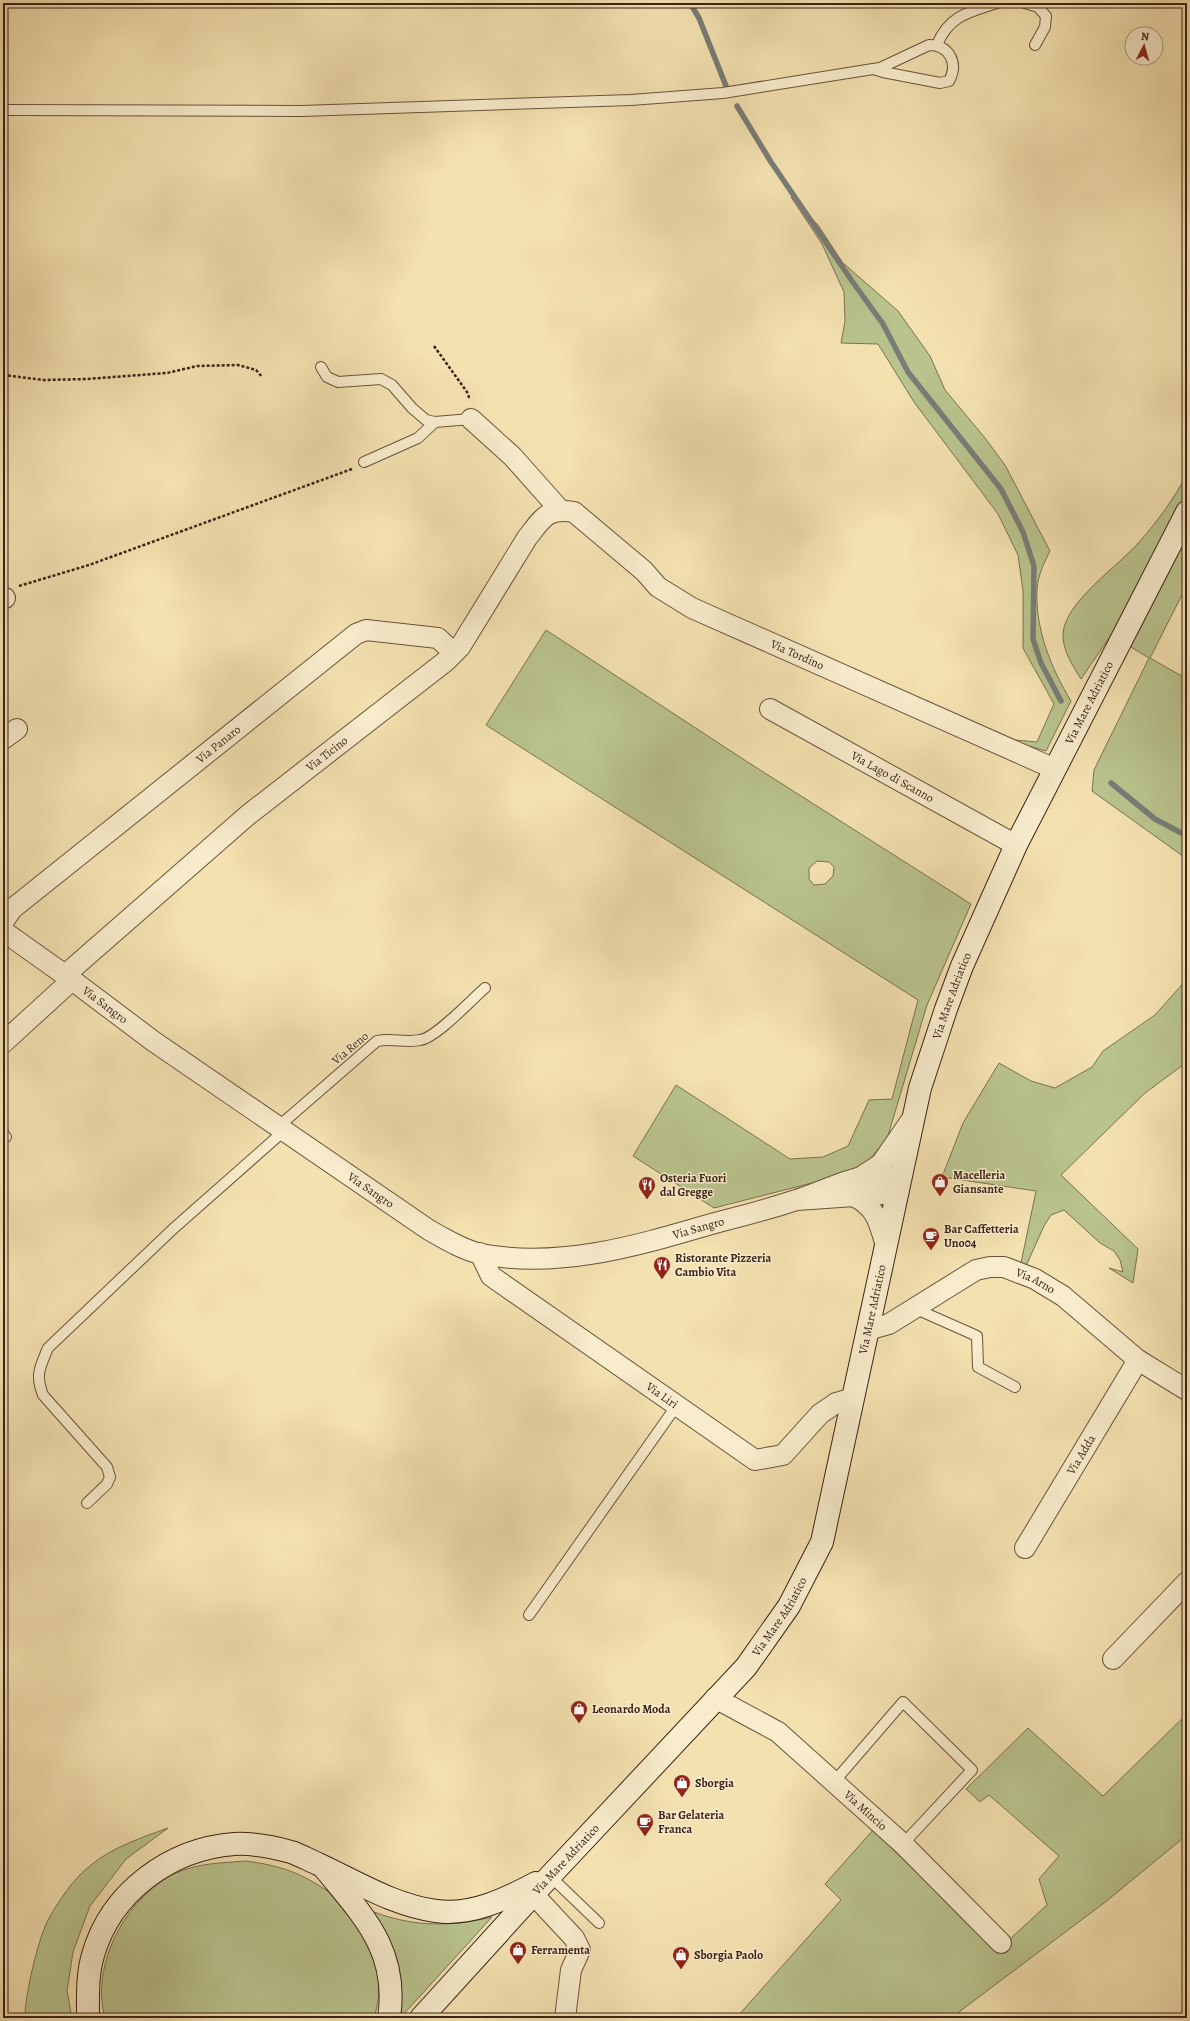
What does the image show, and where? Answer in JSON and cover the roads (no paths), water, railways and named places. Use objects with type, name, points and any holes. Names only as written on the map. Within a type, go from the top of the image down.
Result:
[{"type":"main road","name":"Via Mare Adriatico","points":[[421,2018],[533,1894],[715,1698],[746,1667],[789,1606],[822,1542],[920,1088],[962,966],[1016,845],[1187,512]]},
{"type":"main road","points":[[88,2018],[88,1981],[92,1956],[101,1931],[113,1912],[126,1896],[167,1863],[182,1855],[207,1848],[235,1844],[264,1846],[292,1852],[352,1879],[383,1897],[410,1906],[437,1912],[458,1911],[480,1907],[508,1898],[550,1876]]},
{"type":"main road","points":[[321,1865],[369,1924],[380,1944],[388,1964],[391,1986],[390,2018]]},
{"type":"street","points":[[471,419],[512,456],[560,510]]},
{"type":"street","name":"Via Ticino","points":[[3,1043],[69,978],[248,815],[440,666],[454,653],[460,647],[527,538],[540,521],[550,513],[560,510]]},
{"type":"street","name":"Via Tordino","points":[[560,510],[574,512],[644,571],[658,587],[692,608],[1055,769]]},
{"type":"street","name":"Via Panaro","points":[[3,922],[12,909],[356,634],[366,630],[438,638],[454,653]]},
{"type":"street","name":"Via Lago di Scanno","points":[[770,709],[1016,845]]},
{"type":"street","name":"Via Sangro","points":[[3,931],[153,1041],[429,1230],[480,1254],[531,1258],[566,1257],[602,1252],[647,1242],[797,1200],[825,1189],[854,1189],[876,1175],[888,1176],[900,1180]]},
{"type":"street","name":"Via Sangro","points":[[854,1189],[881,1164],[914,1116]]},
{"type":"street","points":[[854,1189],[869,1205],[878,1219],[886,1246]]},
{"type":"street","name":"Via Liri","points":[[480,1254],[491,1276],[755,1460],[783,1455],[820,1414],[836,1403],[853,1398]]},
{"type":"street","name":"Via Arno","points":[[868,1330],[889,1324],[916,1309],[976,1270],[1004,1267],[1035,1279],[1063,1296],[1138,1360],[1187,1390]]},
{"type":"street","name":"Via Adda","points":[[1025,1548],[1138,1360]]},
{"type":"street","points":[[1113,1659],[1187,1582]]},
{"type":"street","name":"Via Mincio","points":[[715,1698],[778,1732],[903,1844],[1001,1942]]},
{"type":"street","points":[[533,1894],[574,1938],[580,1950],[571,1970],[565,2018]]},
{"type":"lane","points":[[937,45],[943,31],[962,15],[997,3]]},
{"type":"lane","points":[[1025,3],[1038,7],[1046,16],[1045,28],[1035,45]]},
{"type":"lane","points":[[3,110],[301,110],[631,100],[723,93],[873,69],[880,68],[929,45],[937,45],[948,52],[954,66],[953,73],[949,81],[940,83],[873,69]]},
{"type":"lane","points":[[321,367],[327,377],[338,382],[381,379],[392,385],[412,408],[426,420],[435,422],[471,419]]},
{"type":"lane","points":[[364,462],[418,438],[435,422]]},
{"type":"lane","name":"Via Reno","points":[[87,1503],[107,1484],[110,1477],[107,1467],[43,1395],[38,1382],[41,1364],[48,1348],[173,1229],[377,1041],[386,1039],[420,1040],[433,1035],[485,988]]},
{"type":"lane","points":[[916,1309],[977,1336],[978,1367],[1015,1387]]},
{"type":"lane","points":[[529,1615],[677,1405]]},
{"type":"lane","points":[[834,1782],[903,1702],[972,1770],[903,1844]]},
{"type":"lane","points":[[550,1876],[598,1923]]},
{"type":"waterway","points":[[690,3],[699,18],[726,86]]},
{"type":"waterway","points":[[737,106],[771,162],[883,324],[908,372],[1001,489],[1023,532],[1034,566],[1033,639],[1041,663],[1061,701]]},
{"type":"waterway","points":[[1111,783],[1155,819],[1187,836]]},
{"type":"place","name":"Macelleria Giansante","points":[[940,1197]]},
{"type":"place","name":"Osteria Fuori dal Gregge","points":[[647,1200]]},
{"type":"place","name":"Bar Caffetteria Uno04","points":[[931,1251]]},
{"type":"place","name":"Ristorante Pizzeria Cambio Vita","points":[[662,1280]]},
{"type":"place","name":"Leonardo Moda","points":[[579,1724]]},
{"type":"place","name":"Sborgia","points":[[682,1798]]},
{"type":"place","name":"Bar Gelateria Franca","points":[[645,1837]]},
{"type":"place","name":"Ferramenta","points":[[518,1965]]},
{"type":"place","name":"Sborgia Paolo","points":[[681,1970]]}]
